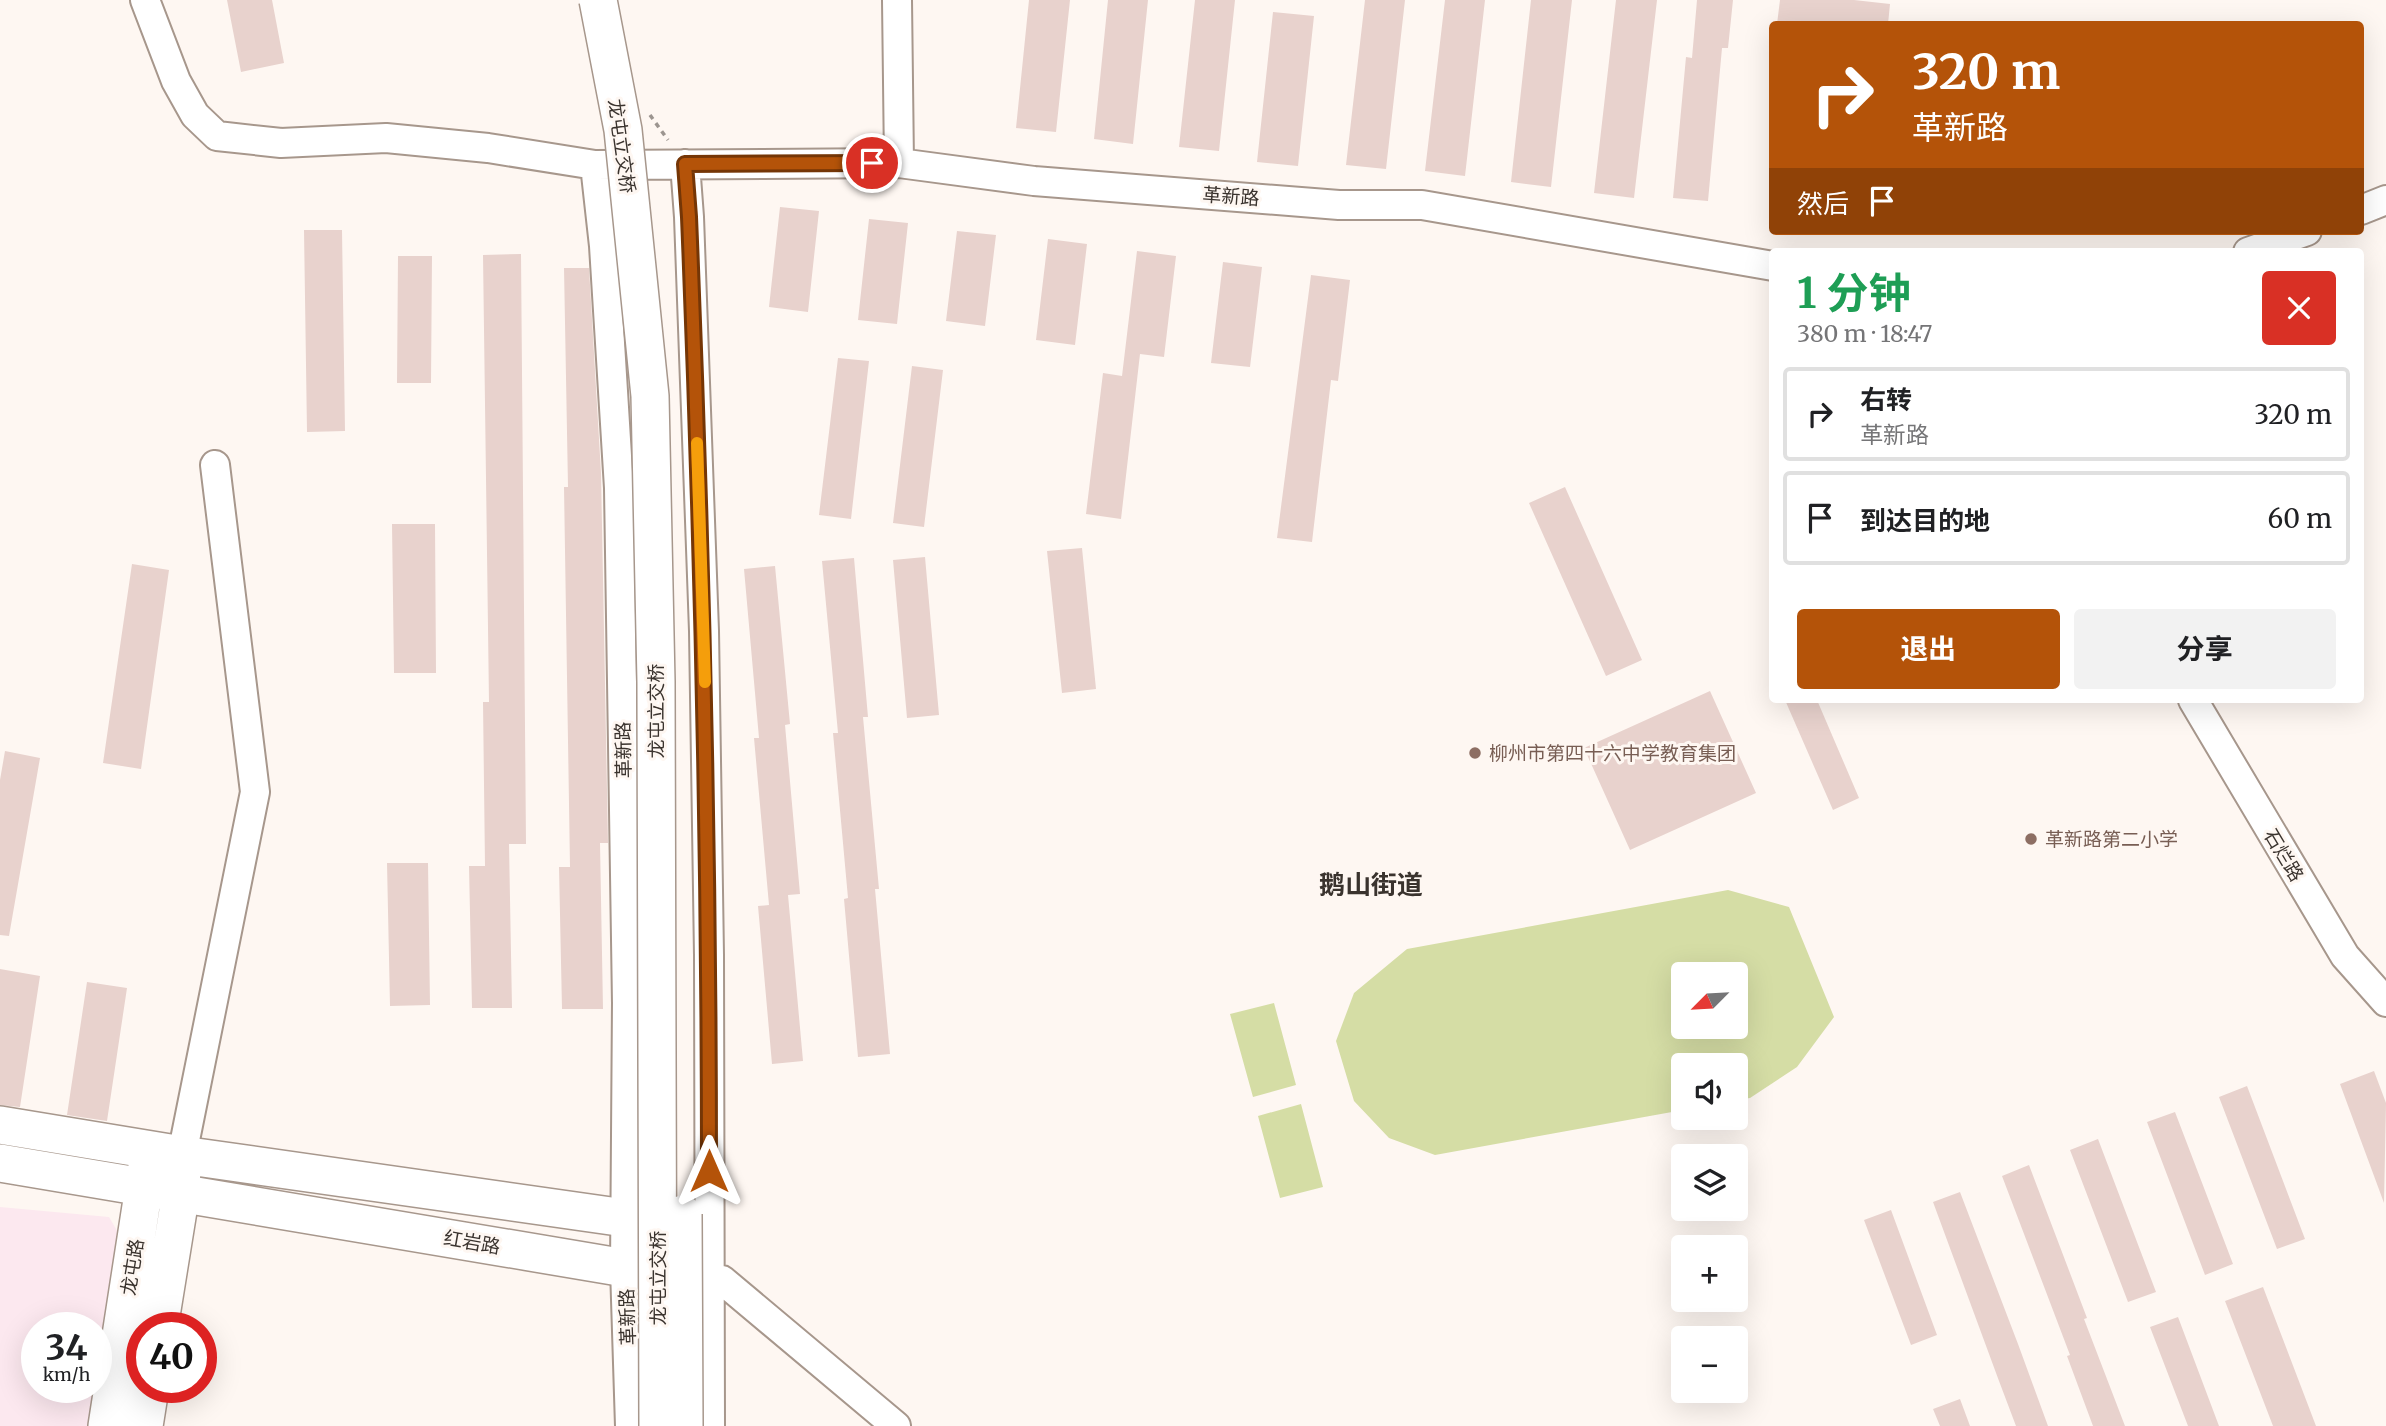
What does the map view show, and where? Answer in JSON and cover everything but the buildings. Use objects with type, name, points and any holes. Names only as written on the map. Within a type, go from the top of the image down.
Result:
[{"type":"main road","name":"龙屯立交桥","points":[[598,0],[623,130],[650,396],[656,682],[658,1426]]},
{"type":"main road","name":"龙屯立交桥","points":[[622,0],[652,164],[674,379],[682,741],[684,1426]]},
{"type":"main road","points":[[0,1125],[166,1152],[625,1218],[709,1279]]},
{"type":"main road","name":"龙屯路","points":[[107,1426],[144,1186],[166,1152]]},
{"type":"main road","name":"龙屯路","points":[[162,1312],[181,1192],[166,1152]]},
{"type":"main road","name":"红岩路","points":[[0,1163],[625,1268],[709,1279]]},
{"type":"main road","points":[[144,1426],[148,1403]]},
{"type":"street","points":[[145,0],[176,80],[195,115],[217,136],[281,143],[386,138],[488,148],[595,165]]},
{"type":"street","points":[[897,0],[899,163]]},
{"type":"street","name":"革新路","points":[[630,1426],[625,1268],[627,1003],[619,488],[604,246],[595,165],[899,163],[1061,183],[1339,205],[1422,205],[1769,265]]},
{"type":"street","points":[[685,164],[704,631],[709,955],[710,1426]]},
{"type":"street","points":[[2364,209],[2386,200]]},
{"type":"street","points":[[2259,248],[2296,235]]},
{"type":"street","points":[[166,1152],[255,792],[215,465]]},
{"type":"street","name":"石烂路","points":[[2195,703],[2346,956],[2386,1002]]},
{"type":"street","name":"红岩路","points":[[709,1279],[722,1280],[896,1426]]},
{"type":"path","points":[[645,108],[685,164]]},
{"type":"shaded area","points":[[0,1207],[109,1217],[136,1263],[129,1312],[126,1312],[126,1334],[113,1426],[0,1426]]},
{"type":"green space","points":[[1728,890],[1789,907],[1834,1017],[1797,1067],[1750,1098],[1748,1053],[1671,1053],[1671,1112],[1435,1155],[1389,1138],[1354,1101],[1336,1041],[1354,993],[1407,949]]},
{"type":"green space","points":[[1274,1003],[1296,1085],[1253,1097],[1230,1014]]},
{"type":"green space","points":[[1301,1104],[1323,1187],[1280,1198],[1258,1116]]},
{"type":"slow traffic","points":[[697,443],[705,682]]},
{"type":"place","name":"柳州市第四十六中学教育集团","points":[[1475,753]]},
{"type":"place","name":"革新路第二小学","points":[[2031,839]]},
{"type":"district","name":"鹅山街道","points":[[1371,884]]},
{"type":"route","points":[[709,1171],[704,631],[685,164],[872,163]]}]
